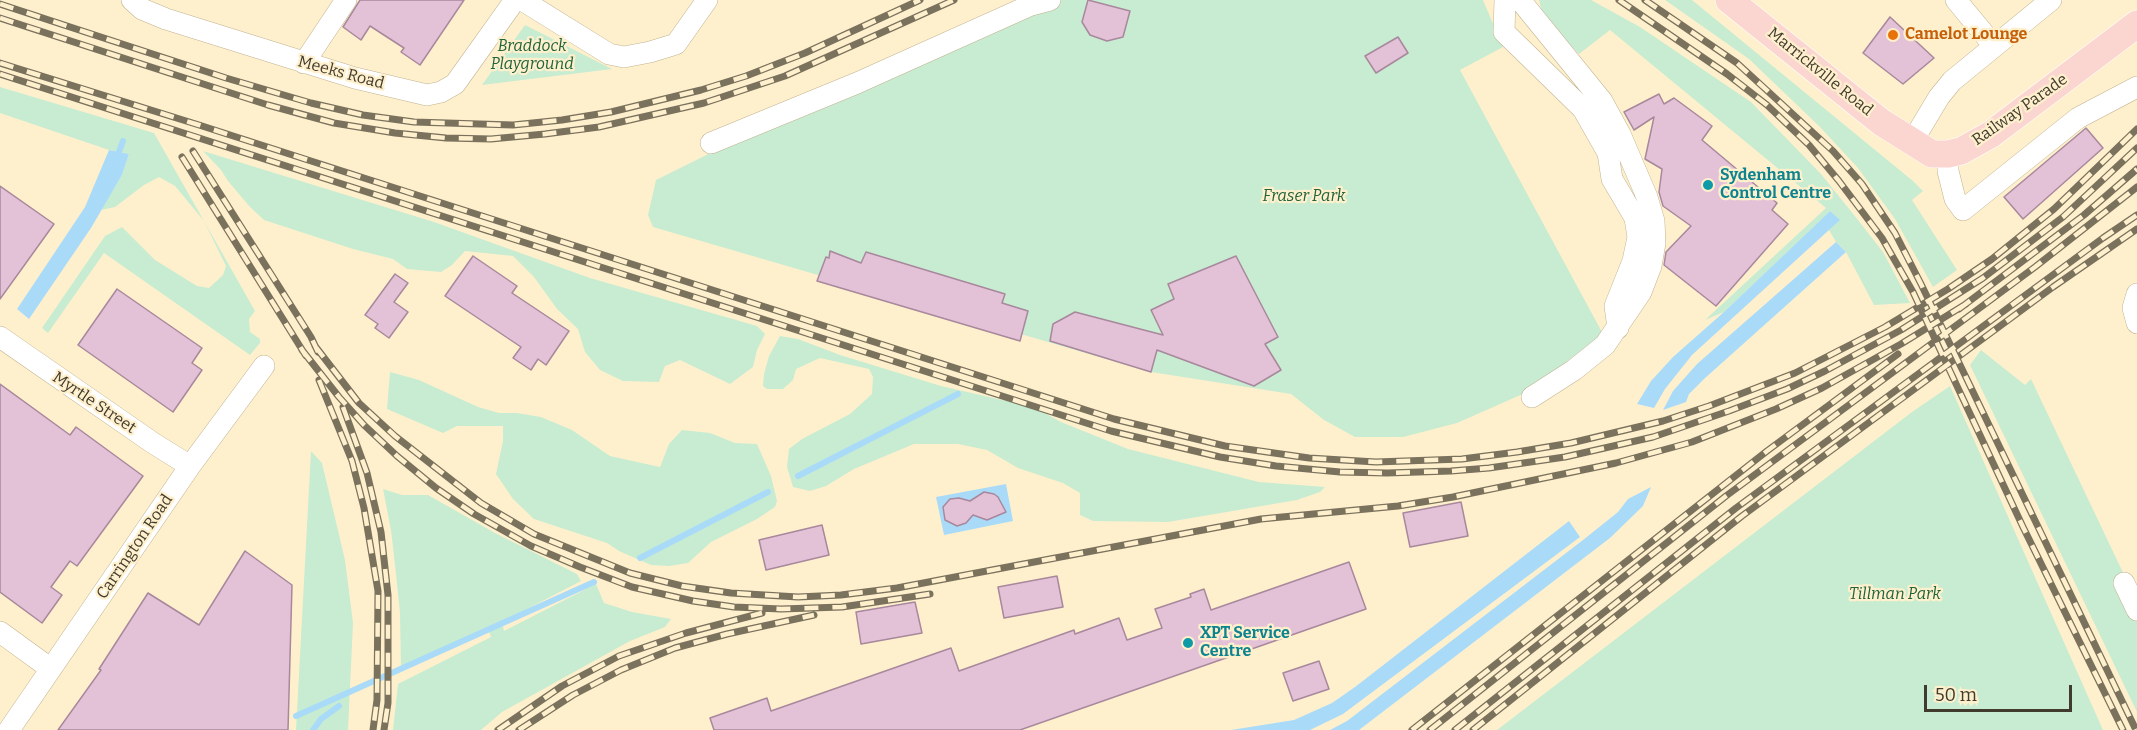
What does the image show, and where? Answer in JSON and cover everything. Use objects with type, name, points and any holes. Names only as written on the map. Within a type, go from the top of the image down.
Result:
[{"type":"main road","name":"Marrickville Road","points":[[1729,0],[1881,122],[1912,142]]},
{"type":"main road","points":[[1748,0],[1760,24]]},
{"type":"main road","name":"Railway Parade","points":[[1948,154],[1961,151],[1990,135],[2137,24]]},
{"type":"main road","points":[[1912,142],[1932,154],[1948,154]]},
{"type":"street","name":"Meeks Road","points":[[132,0],[142,9],[166,19],[354,78],[427,95],[441,92],[455,84],[515,0]]},
{"type":"street","points":[[304,63],[346,0]]},
{"type":"street","points":[[522,0],[609,54],[627,57],[676,44],[707,0]]},
{"type":"street","points":[[711,143],[857,83],[1031,5],[1050,0]]},
{"type":"street","points":[[1505,0],[1504,32],[1584,109],[1608,153],[1612,179],[1635,218],[1638,237],[1633,261],[1615,306],[1618,328]]},
{"type":"street","points":[[1520,0],[1602,101],[1620,134],[1647,197],[1654,222],[1655,243],[1651,266],[1641,292],[1605,345],[1574,370],[1532,397]]},
{"type":"street","points":[[1956,0],[1994,46]]},
{"type":"street","points":[[1912,142],[1939,97],[1952,81],[2052,0]]},
{"type":"street","points":[[1948,154],[1948,171],[1955,199],[1963,210],[2078,118],[2137,87]]},
{"type":"street","points":[[2137,294],[2133,309],[2137,323]]},
{"type":"street","name":"Myrtle Street","points":[[0,337],[190,466]]},
{"type":"street","name":"Carrington Road","points":[[9,730],[190,466],[264,366]]},
{"type":"street","points":[[2124,583],[2137,610]]},
{"type":"street","points":[[0,632],[51,669]]},
{"type":"green space","name":"Fraser Park","points":[[1018,0],[1483,0],[1503,47],[1460,70],[1603,334],[1525,393],[1457,423],[1403,437],[1355,437],[1324,420],[1291,394],[1151,372],[653,227],[648,215],[656,180]]},
{"type":"green space","points":[[1539,0],[1591,0],[1640,27],[1751,102],[1821,174],[1858,220],[1883,252],[1910,303],[1874,305],[1846,252],[1829,230],[1839,220],[1830,211],[1724,312],[1705,320],[1826,208],[1610,30],[1579,54],[1543,16]]},
{"type":"green space","points":[[1665,0],[1692,0],[1913,181],[1923,191],[1912,200],[1957,270],[1933,287],[1895,219],[1858,168],[1820,127],[1749,59]]},
{"type":"green space","name":"Braddock Playground","points":[[525,25],[612,69],[482,85]]},
{"type":"green space","points":[[0,87],[154,133],[204,221],[175,186],[159,177],[144,185],[115,207],[101,210],[122,175],[129,154],[109,150],[0,113]]},
{"type":"green space","points":[[203,151],[434,222],[590,278],[757,326],[765,334],[757,350],[753,367],[730,384],[680,360],[665,366],[659,382],[623,381],[600,370],[585,352],[578,329],[557,309],[534,277],[513,256],[465,251],[452,265],[441,272],[407,269],[393,259],[353,249],[264,220],[250,207]]},
{"type":"green space","points":[[204,222],[255,311],[249,319],[250,332],[260,339],[260,343],[250,355],[104,253],[48,333],[42,328],[105,236],[122,227],[155,260],[197,286],[209,288],[223,275],[226,266]]},
{"type":"green space","points":[[780,336],[798,339],[840,355],[941,386],[1043,412],[1061,422],[1128,449],[1259,482],[1325,487],[1320,492],[1297,500],[1168,522],[1093,521],[1080,515],[1080,493],[1063,483],[1018,468],[987,450],[958,444],[914,444],[854,469],[826,486],[810,491],[793,487],[787,467],[789,449],[802,439],[850,414],[872,394],[873,377],[869,369],[820,358],[796,369],[793,380],[783,389],[767,389],[763,386],[764,374],[769,356]]},
{"type":"green space","points":[[1981,350],[2025,385],[2031,379],[2137,602],[2137,712],[1970,365]]},
{"type":"green space","points":[[390,372],[419,380],[478,407],[499,413],[541,417],[572,430],[610,456],[660,467],[669,444],[682,430],[710,433],[735,443],[757,444],[771,476],[777,501],[775,507],[757,519],[711,542],[688,563],[669,566],[651,565],[607,543],[534,519],[513,499],[496,474],[503,441],[503,426],[457,426],[443,433],[387,409]]},
{"type":"green space","name":"Tillman Park","points":[[1950,386],[2103,730],[1497,730],[1912,412]]},
{"type":"green space","points":[[311,451],[322,463],[345,560],[353,623],[348,730],[296,730]]},
{"type":"green space","points":[[383,489],[402,495],[428,495],[495,533],[577,574],[581,581],[502,622],[504,631],[596,584],[604,603],[632,612],[671,619],[665,627],[630,641],[502,712],[481,730],[393,730],[398,684],[491,637],[488,629],[425,660],[401,669],[400,613],[391,530]]},
{"type":"water","points":[[109,150],[129,154],[122,175],[91,228],[29,319],[17,309],[85,207]]},
{"type":"water","points":[[1830,211],[1840,220],[1692,355],[1665,389],[1654,408],[1637,404],[1651,381],[1673,357]]},
{"type":"water","points":[[1836,242],[1846,252],[1704,379],[1689,394],[1686,402],[1663,410],[1673,391],[1697,364]]},
{"type":"water","points":[[1006,484],[1013,521],[944,535],[936,497]]},
{"type":"water","points":[[1651,487],[1643,506],[1610,538],[1359,730],[1330,730],[1347,721],[1583,540],[1618,512],[1628,499]]},
{"type":"water","points":[[1569,521],[1580,537],[1343,714],[1310,730],[1231,730],[1294,720],[1332,703]]},
{"type":"building","points":[[360,0],[464,0],[420,65],[401,52],[404,48],[370,26],[361,40],[343,27]]},
{"type":"building","points":[[1088,0],[1130,11],[1123,37],[1107,41],[1090,35],[1082,22]]},
{"type":"building","name":"Camelot Lounge","points":[[1890,17],[1934,58],[1903,84],[1863,53]]},
{"type":"building","points":[[1398,37],[1408,53],[1376,73],[1365,56]]},
{"type":"building","name":"Sydenham Control Centre","points":[[1659,94],[1664,104],[1674,98],[1712,126],[1702,140],[1777,203],[1772,210],[1788,224],[1716,306],[1664,265],[1666,252],[1691,226],[1663,206],[1659,192],[1662,169],[1645,159],[1654,117],[1634,130],[1624,112]]},
{"type":"building","points":[[2086,128],[2103,148],[2023,219],[2004,197]]},
{"type":"building","points":[[0,186],[54,224],[0,299]]},
{"type":"building","points":[[830,251],[861,263],[866,252],[1005,294],[1002,303],[1028,311],[1020,341],[817,281],[826,257],[829,258]]},
{"type":"building","points":[[473,256],[517,286],[512,293],[569,331],[546,365],[538,359],[531,370],[513,358],[521,347],[445,296]]},
{"type":"building","points":[[1236,256],[1278,337],[1265,344],[1281,370],[1254,386],[1157,350],[1151,372],[1050,341],[1053,324],[1075,312],[1163,335],[1151,310],[1174,299],[1168,284]]},
{"type":"building","points":[[395,274],[408,283],[394,302],[408,312],[389,338],[375,328],[378,324],[365,315]]},
{"type":"building","points":[[117,289],[202,348],[192,363],[202,370],[173,412],[78,345]]},
{"type":"building","points":[[0,384],[70,435],[76,427],[143,476],[77,566],[70,561],[51,587],[62,595],[42,623],[0,592]]},
{"type":"building","points":[[984,492],[998,497],[1006,512],[987,520],[973,515],[966,523],[957,526],[945,520],[943,507],[950,499],[959,498],[970,501]]},
{"type":"building","points":[[1461,502],[1468,536],[1410,547],[1403,513]]},
{"type":"building","points":[[822,525],[829,555],[766,570],[759,540]]},
{"type":"building","points":[[245,551],[292,585],[288,730],[58,730],[101,670],[99,669],[148,593],[199,625]]},
{"type":"building","name":"XPT Service Centre","points":[[1349,562],[1366,609],[1020,730],[714,730],[710,718],[767,698],[771,711],[951,648],[959,671],[1074,630],[1075,634],[1119,618],[1127,640],[1162,628],[1155,609],[1191,597],[1190,594],[1204,589],[1211,610]]},
{"type":"building","points":[[1057,576],[1063,607],[1004,618],[998,587]]},
{"type":"building","points":[[915,602],[922,633],[861,644],[856,612]]},
{"type":"building","points":[[1319,661],[1329,689],[1293,701],[1283,673]]},
{"type":"waterway","points":[[117,157],[123,141]]},
{"type":"waterway","points":[[798,476],[958,394]]},
{"type":"waterway","points":[[640,558],[768,492]]},
{"type":"waterway","points":[[296,716],[594,582]]},
{"type":"waterway","points":[[313,730],[321,719],[339,706]]},
{"type":"railway","points":[[0,4],[226,78],[311,103],[363,115],[414,122],[513,125],[611,112],[701,90],[746,76],[805,53],[920,0]]},
{"type":"railway","points":[[0,18],[268,105],[334,123],[395,133],[446,138],[491,139],[599,127],[704,103],[785,76],[954,0]]},
{"type":"railway","points":[[1619,0],[1727,74],[1767,105],[1809,145],[1882,238],[1913,292],[2023,527],[2123,730]]},
{"type":"railway","points":[[1645,0],[1737,63],[1833,151],[1862,184],[1895,233],[2136,730]]},
{"type":"railway","points":[[0,63],[1114,419],[1225,446],[1309,458],[1376,462],[1462,459],[1571,443],[1663,421],[1795,373],[1885,327],[1992,259],[2054,209],[2137,129]]},
{"type":"railway","points":[[0,74],[1111,431],[1220,457],[1276,466],[1340,472],[1451,471],[1565,457],[1653,437],[1787,389],[1901,330],[1983,278],[2063,217],[2137,148]]},
{"type":"railway","points":[[193,151],[311,337],[318,352]]},
{"type":"railway","points":[[182,157],[306,356]]},
{"type":"railway","points":[[1959,309],[2084,215],[2137,169]]},
{"type":"railway","points":[[1430,730],[1726,496],[2035,267],[2137,187]]},
{"type":"railway","points":[[1455,730],[1736,508],[2137,215]]},
{"type":"railway","points":[[1473,730],[1742,516],[2053,287],[2137,229]]},
{"type":"railway","points":[[315,346],[359,403],[395,436],[481,503],[534,534],[630,573],[682,586],[731,593],[798,597],[841,595],[897,588],[1261,519],[1398,506],[1453,497],[1616,463],[1692,442],[1776,409],[1822,388],[1966,304]]},
{"type":"railway","points":[[302,350],[364,425],[436,488],[474,514],[531,546],[580,567],[632,587],[693,601],[734,607],[781,609],[842,607],[930,594]]},
{"type":"railway","points":[[1412,730],[1767,451],[1898,354]]},
{"type":"railway","points":[[319,380],[352,461],[364,508],[378,591],[377,700],[373,730]]},
{"type":"railway","points":[[343,407],[367,473],[381,532],[388,595],[388,703],[384,730]]},
{"type":"railway","points":[[498,730],[562,686],[619,656],[686,633],[762,613]]},
{"type":"railway","points":[[519,730],[573,695],[621,670],[675,648],[814,615]]},
{"type":"place","name":"Camelot Lounge","points":[[1893,35]]},
{"type":"place","name":"Sydenham Control Centre","points":[[1708,185]]},
{"type":"place","name":"XPT Service Centre","points":[[1188,643]]}]
